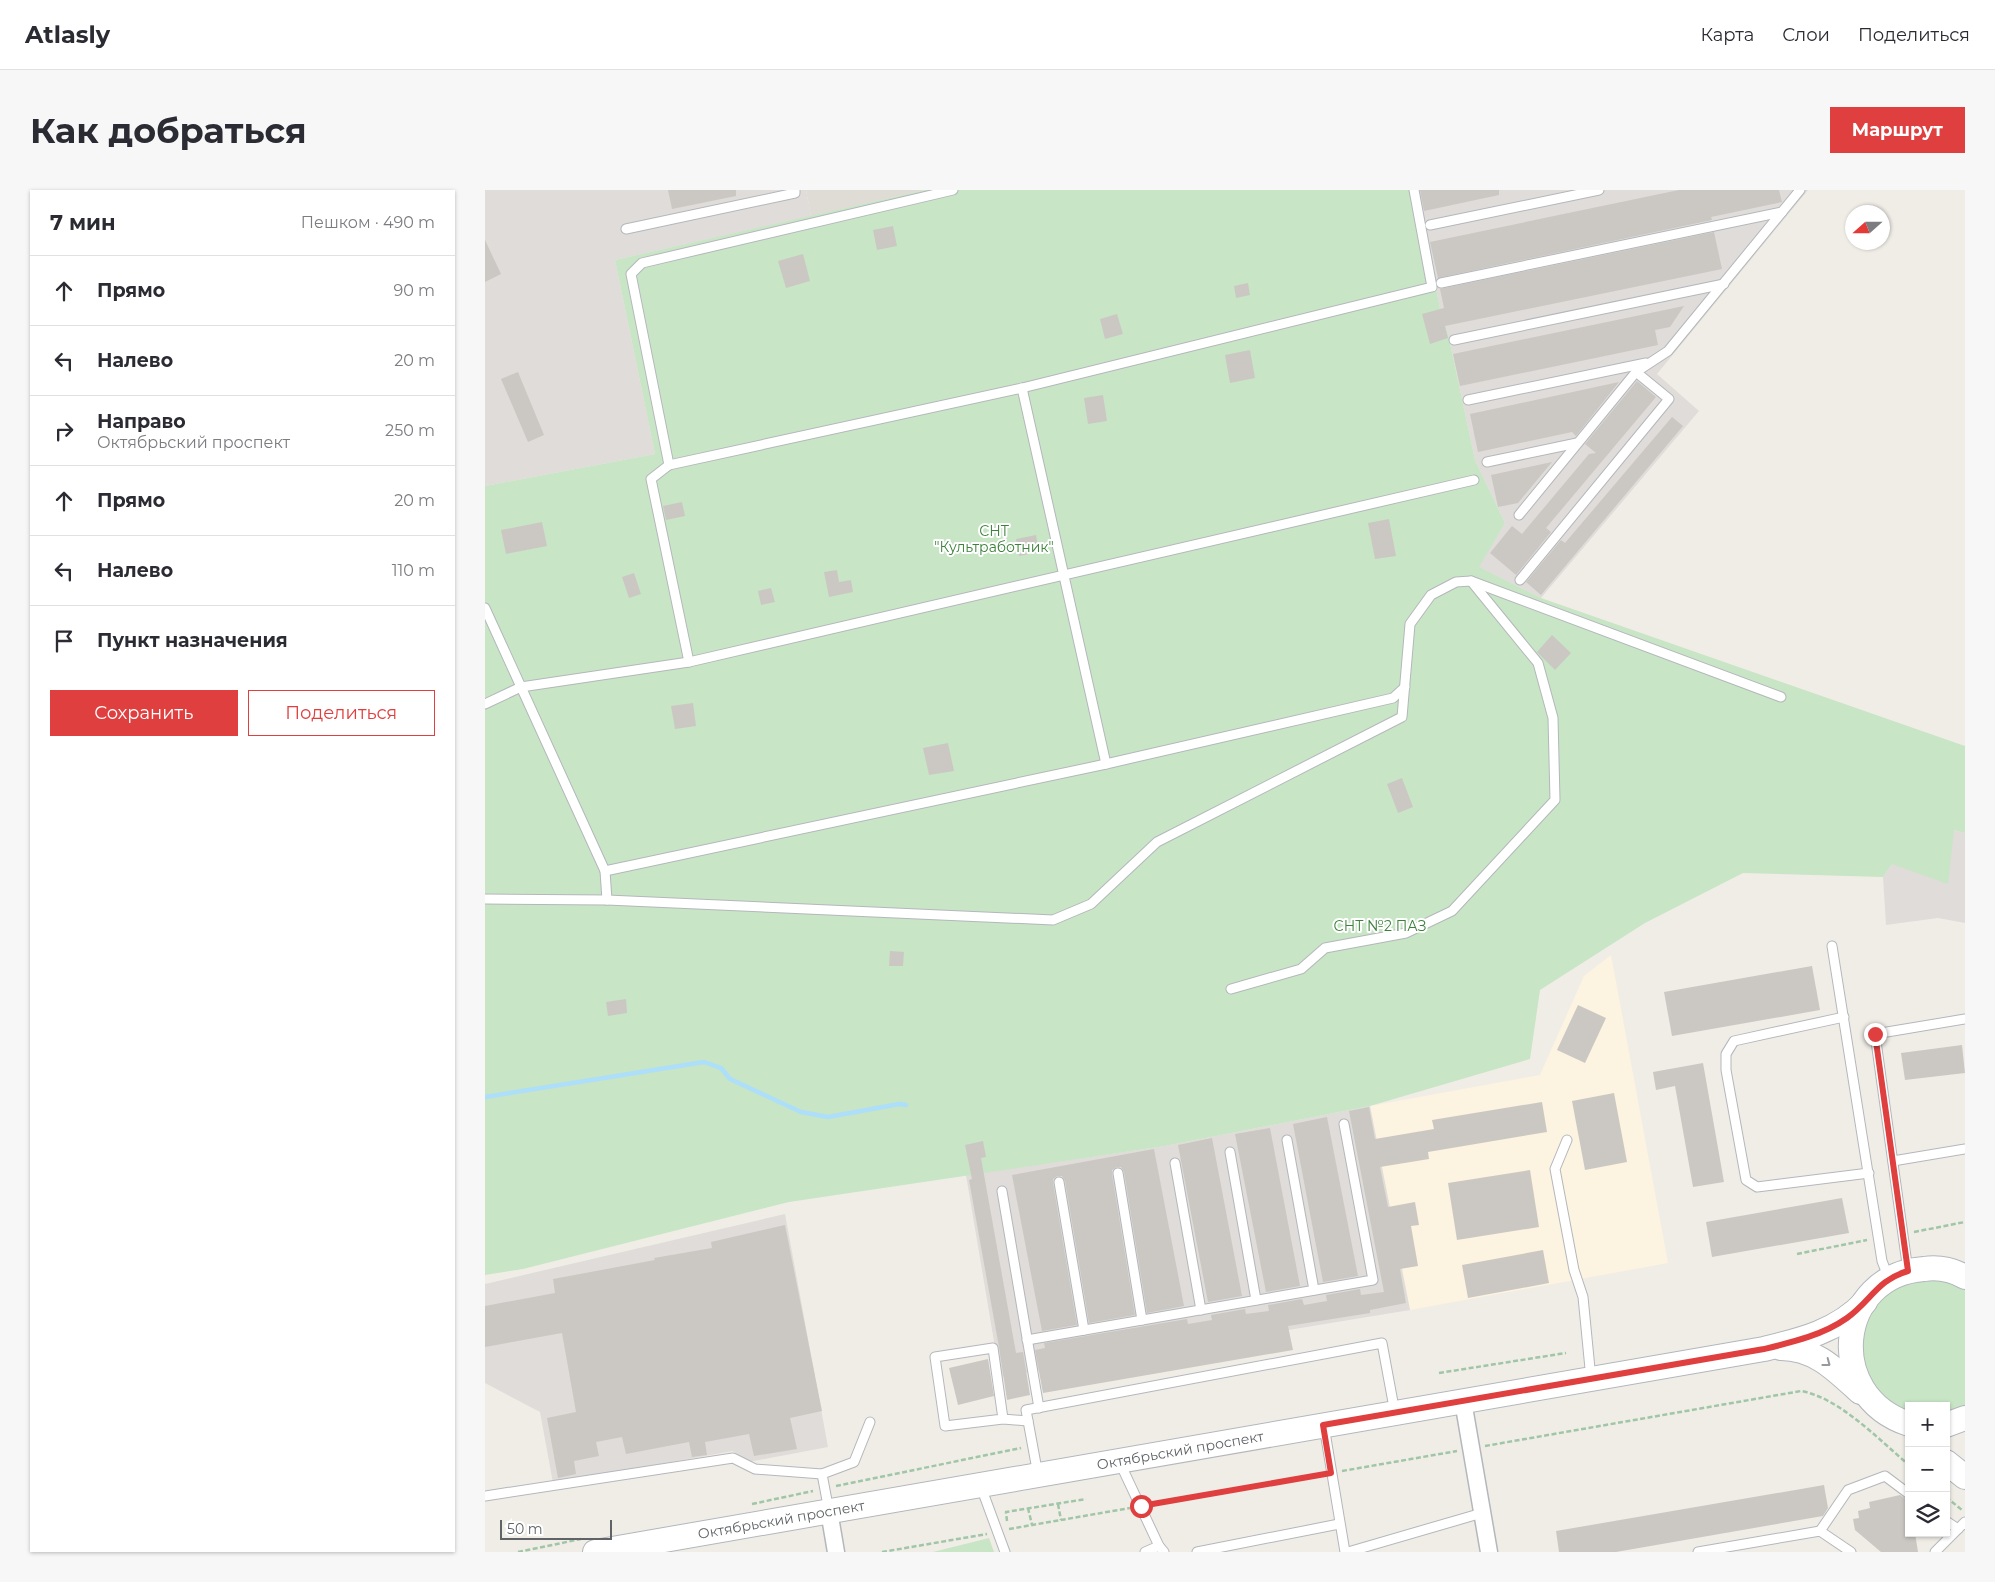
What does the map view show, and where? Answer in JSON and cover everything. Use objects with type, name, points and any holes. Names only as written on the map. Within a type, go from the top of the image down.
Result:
[{"type":"main road","points":[[1899,1275],[1931,1268],[1947,1270],[1965,1277]]},
{"type":"main road","name":"Октябрьский проспект","points":[[590,1545],[827,1500],[981,1485],[1764,1349],[1824,1331],[1847,1318],[1875,1290],[1899,1275]]},
{"type":"main road","points":[[1865,1302],[1857,1316],[1850,1345],[1855,1376],[1863,1391],[1878,1407],[1905,1429]]},
{"type":"main road","name":"Октябрьский проспект","points":[[1764,1349],[1790,1348],[1812,1354],[1831,1366],[1878,1407]]},
{"type":"main road","points":[[1878,1407],[1897,1420],[1905,1423]]},
{"type":"main road","points":[[1950,1424],[1965,1418]]},
{"type":"main road","points":[[1950,1465],[1965,1477]]},
{"type":"street","points":[[1463,1401],[1489,1552]]},
{"type":"street","points":[[827,1500],[836,1552]]},
{"type":"lane","points":[[626,229],[795,193],[795,190]]},
{"type":"lane","points":[[669,465],[631,274],[641,264],[953,190]]},
{"type":"lane","points":[[689,662],[651,479],[669,465],[1022,388],[1432,287],[1414,190]]},
{"type":"lane","points":[[1429,225],[1599,190]]},
{"type":"lane","points":[[1519,515],[1636,372],[1668,351],[1800,190]]},
{"type":"lane","points":[[1441,283],[1782,212]]},
{"type":"lane","points":[[1454,340],[1724,284]]},
{"type":"lane","points":[[1468,400],[1653,361]]},
{"type":"lane","points":[[1520,580],[1669,399],[1636,372]]},
{"type":"lane","points":[[1022,388],[1106,764]]},
{"type":"lane","points":[[1487,462],[1577,443]]},
{"type":"lane","points":[[485,704],[521,687],[689,662],[1474,480]]},
{"type":"lane","points":[[1231,989],[1301,968],[1325,948],[1407,933],[1452,911],[1555,800],[1553,718],[1538,663],[1471,581]]},
{"type":"lane","points":[[485,899],[607,900],[1053,920],[1091,904],[1157,842],[1402,717],[1411,624],[1431,596],[1456,582],[1471,581],[1781,697]]},
{"type":"lane","points":[[485,608],[605,872],[607,900]]},
{"type":"lane","points":[[605,872],[1106,764],[1393,698],[1405,687]]},
{"type":"lane","points":[[1832,946],[1883,1261],[1899,1275]]},
{"type":"lane","points":[[1844,1017],[1734,1041],[1726,1054],[1725,1070],[1746,1180],[1757,1187],[1869,1173]]},
{"type":"lane","points":[[1899,1275],[1893,1161],[1875,1034],[1965,1019]]},
{"type":"lane","points":[[1027,1340],[1373,1280],[1344,1124]]},
{"type":"lane","points":[[1287,1140],[1314,1290]]},
{"type":"lane","points":[[1567,1140],[1555,1169],[1575,1270],[1583,1297],[1591,1379]]},
{"type":"lane","points":[[1893,1161],[1965,1149]]},
{"type":"lane","points":[[1230,1152],[1256,1300]]},
{"type":"lane","points":[[1175,1163],[1201,1310]]},
{"type":"lane","points":[[1118,1172],[1141,1320]]},
{"type":"lane","points":[[1059,1182],[1084,1330]]},
{"type":"lane","points":[[1002,1191],[1039,1408]]},
{"type":"lane","points":[[1038,1475],[1026,1410],[1382,1343],[1395,1413]]},
{"type":"lane","points":[[1003,1419],[993,1348],[935,1357],[945,1426],[1003,1419],[1028,1421]]},
{"type":"lane","points":[[485,1496],[733,1458],[755,1469],[822,1474],[854,1462],[870,1422]]},
{"type":"lane","points":[[1323,1425],[1339,1524],[1346,1552],[1482,1513]]},
{"type":"lane","points":[[1119,1461],[1161,1549],[1145,1552]]},
{"type":"lane","points":[[822,1474],[827,1500]]},
{"type":"lane","points":[[1820,1532],[1848,1490],[1885,1476],[1906,1492]]},
{"type":"lane","points":[[981,1485],[1005,1552]]},
{"type":"lane","points":[[1935,1552],[1965,1522]]},
{"type":"lane","points":[[1197,1552],[1339,1524]]},
{"type":"lane","points":[[1950,1524],[1958,1529]]},
{"type":"lane","points":[[1698,1552],[1820,1532],[1851,1552]]},
{"type":"path","points":[[1439,1373],[1566,1353]]},
{"type":"path","points":[[882,1552],[1801,1390],[1823,1399],[1851,1416],[1905,1462]]},
{"type":"path","points":[[748,1504],[827,1500],[1033,1446]]},
{"type":"path","points":[[1009,1530],[1005,1512],[1086,1499]]},
{"type":"path","points":[[1950,1500],[1965,1512]]},
{"type":"path","points":[[1058,1504],[1061,1520]]},
{"type":"path","points":[[1028,1508],[1032,1526]]},
{"type":"path","points":[[518,1552],[590,1545]]},
{"type":"shaded area","points":[[485,190],[806,190],[811,216],[615,260],[655,454],[485,486]]},
{"type":"shaded area","points":[[806,190],[925,190],[811,216]]},
{"type":"shaded area","points":[[1418,190],[1808,190],[1657,374],[1699,411],[1541,598],[1478,567],[1505,523],[1475,460],[1449,338],[1440,309]]},
{"type":"shaded area","points":[[1954,830],[1965,833],[1965,923],[1938,918],[1886,925],[1883,877],[1892,864]]},
{"type":"shaded area","points":[[1611,955],[1668,1263],[1410,1310],[1370,1106],[1540,1075],[1584,976]]},
{"type":"shaded area","points":[[1370,1106],[1410,1310],[1000,1377],[966,1175],[1165,1146]]},
{"type":"shaded area","points":[[785,1214],[828,1447],[748,1462],[733,1451],[553,1483],[540,1412],[485,1383],[485,1284]]},
{"type":"green space","points":[[925,190],[1418,190],[1440,309],[1449,338],[1475,460],[1505,523],[1479,567],[1541,598],[1965,746],[1965,833],[1954,830],[1948,884],[1892,864],[1883,877],[1743,873],[1645,923],[1540,990],[1530,1059],[1370,1106],[1165,1146],[789,1202],[523,1269],[485,1275],[485,486],[655,454],[615,260]]},
{"type":"green space","points":[[1931,1279],[1944,1281],[1965,1290],[1965,1406],[1950,1412],[1950,1402],[1905,1402],[1905,1410],[1891,1403],[1878,1390],[1868,1375],[1863,1339],[1868,1321],[1877,1305],[1891,1291],[1910,1283]]},
{"type":"green space","points":[[989,1538],[994,1552],[933,1552]]},
{"type":"building","points":[[668,190],[736,190],[736,196],[672,209]]},
{"type":"building","points":[[1420,190],[1499,190],[1499,195],[1424,211]]},
{"type":"building","points":[[1679,190],[1779,190],[1782,202],[1711,217],[1712,220],[1438,278],[1430,242]]},
{"type":"building","points":[[893,226],[897,246],[877,250],[873,230]]},
{"type":"building","points":[[1714,232],[1722,269],[1445,326],[1448,338],[1430,344],[1422,314],[1444,308],[1440,289]]},
{"type":"building","points":[[485,240],[501,274],[485,282]]},
{"type":"building","points":[[803,254],[810,281],[786,288],[778,261]]},
{"type":"building","points":[[1248,283],[1250,295],[1236,298],[1234,286]]},
{"type":"building","points":[[1684,306],[1670,327],[1655,330],[1658,345],[1460,386],[1453,354]]},
{"type":"building","points":[[1117,314],[1123,334],[1105,339],[1100,319]]},
{"type":"building","points":[[1250,350],[1255,378],[1230,383],[1225,355]]},
{"type":"building","points":[[518,372],[544,435],[528,442],[501,379]]},
{"type":"building","points":[[1637,381],[1656,397],[1546,528],[1551,532],[1516,575],[1490,553],[1512,526],[1522,534],[1589,454],[1596,453],[1585,444]]},
{"type":"building","points":[[1619,382],[1576,436],[1572,432],[1478,452],[1470,414]]},
{"type":"building","points":[[1103,395],[1107,421],[1088,424],[1084,398]]},
{"type":"building","points":[[1672,417],[1683,426],[1541,595],[1526,582],[1561,540],[1565,543]]},
{"type":"building","points":[[1552,462],[1518,503],[1498,507],[1491,475]]},
{"type":"building","points":[[682,502],[685,516],[666,520],[663,506]]},
{"type":"building","points":[[1389,519],[1396,556],[1375,559],[1368,523]]},
{"type":"building","points":[[542,522],[547,546],[506,554],[501,530]]},
{"type":"building","points":[[1036,535],[1039,552],[1019,556],[1016,539]]},
{"type":"building","points":[[837,570],[839,582],[851,580],[853,592],[829,597],[824,572]]},
{"type":"building","points":[[634,573],[641,594],[629,598],[622,577]]},
{"type":"building","points":[[771,588],[775,602],[761,605],[758,591]]},
{"type":"building","points":[[1552,635],[1571,653],[1555,670],[1537,652]]},
{"type":"building","points":[[693,703],[696,726],[675,729],[671,706]]},
{"type":"building","points":[[948,743],[954,771],[929,775],[923,748]]},
{"type":"building","points":[[1402,778],[1413,807],[1398,813],[1387,784]]},
{"type":"building","points":[[890,951],[904,952],[903,966],[889,966]]},
{"type":"building","points":[[1812,966],[1820,1010],[1672,1036],[1664,992]]},
{"type":"building","points":[[626,999],[627,1013],[608,1016],[606,1002]]},
{"type":"building","points":[[1578,1005],[1606,1018],[1585,1063],[1557,1050]]},
{"type":"building","points":[[1962,1045],[1965,1073],[1905,1080],[1901,1053]]},
{"type":"building","points":[[1703,1063],[1724,1182],[1693,1187],[1675,1086],[1656,1090],[1653,1072]]},
{"type":"building","points":[[1614,1093],[1627,1162],[1585,1170],[1572,1101]]},
{"type":"building","points":[[1542,1102],[1547,1132],[1428,1152],[1429,1159],[1380,1167],[1388,1207],[1415,1202],[1419,1225],[1411,1226],[1418,1266],[1400,1269],[1406,1303],[1370,1310],[1370,1313],[1288,1326],[1293,1350],[1043,1393],[1035,1350],[1045,1348],[1044,1343],[1187,1319],[1188,1324],[1212,1320],[1211,1315],[1245,1309],[1246,1314],[1269,1311],[1268,1305],[1302,1299],[1304,1305],[1327,1301],[1326,1295],[1360,1289],[1361,1295],[1384,1292],[1349,1111],[1369,1107],[1375,1139],[1434,1129],[1432,1120]]},
{"type":"building","points":[[1327,1117],[1358,1276],[1323,1282],[1293,1124]]},
{"type":"building","points":[[1270,1128],[1300,1286],[1266,1292],[1235,1134]]},
{"type":"building","points":[[1212,1138],[1242,1296],[1208,1302],[1178,1145]]},
{"type":"building","points":[[983,1141],[986,1157],[981,1158],[1016,1353],[1023,1352],[1030,1395],[1007,1400],[969,1180],[972,1179],[965,1145]]},
{"type":"building","points":[[1154,1149],[1184,1306],[1147,1313],[1124,1172],[1121,1167],[1117,1167],[1112,1170],[1112,1174],[1135,1315],[1089,1323],[1065,1181],[1062,1176],[1057,1176],[1053,1179],[1053,1183],[1077,1325],[1042,1331],[1012,1175]]},
{"type":"building","points":[[1530,1170],[1539,1227],[1457,1240],[1448,1183]]},
{"type":"building","points":[[1842,1198],[1849,1233],[1712,1257],[1706,1222]]},
{"type":"building","points":[[785,1225],[822,1411],[790,1418],[797,1449],[754,1456],[749,1434],[705,1442],[707,1455],[692,1457],[689,1442],[626,1454],[622,1437],[596,1442],[599,1456],[574,1461],[576,1474],[558,1478],[547,1418],[576,1412],[562,1333],[485,1347],[485,1306],[555,1293],[553,1279],[712,1248],[711,1242]]},
{"type":"building","points":[[1543,1250],[1549,1283],[1468,1298],[1462,1265]]},
{"type":"building","points":[[988,1359],[994,1396],[958,1405],[949,1368]]},
{"type":"building","points":[[1824,1485],[1828,1508],[1823,1516],[1616,1552],[1559,1552],[1556,1531]]},
{"type":"building","points":[[1900,1495],[1905,1498],[1905,1537],[1916,1537],[1918,1552],[1881,1552],[1855,1530],[1853,1519],[1859,1518],[1858,1511],[1870,1508],[1869,1502]]},
{"type":"waterway","points":[[485,1097],[704,1062],[721,1068],[730,1079],[801,1112],[828,1117],[899,1104],[906,1105]]},
{"type":"route","points":[[1141,1506],[1331,1473],[1323,1425],[1764,1349],[1804,1338],[1835,1326],[1856,1311],[1887,1280],[1908,1271],[1875,1034]]},
{"type":"park label","name":"СНТ \"Культработник\"","points":[[994,540]]},
{"type":"park label","name":"СНТ №2 ПАЗ","points":[[1380,926]]}]
